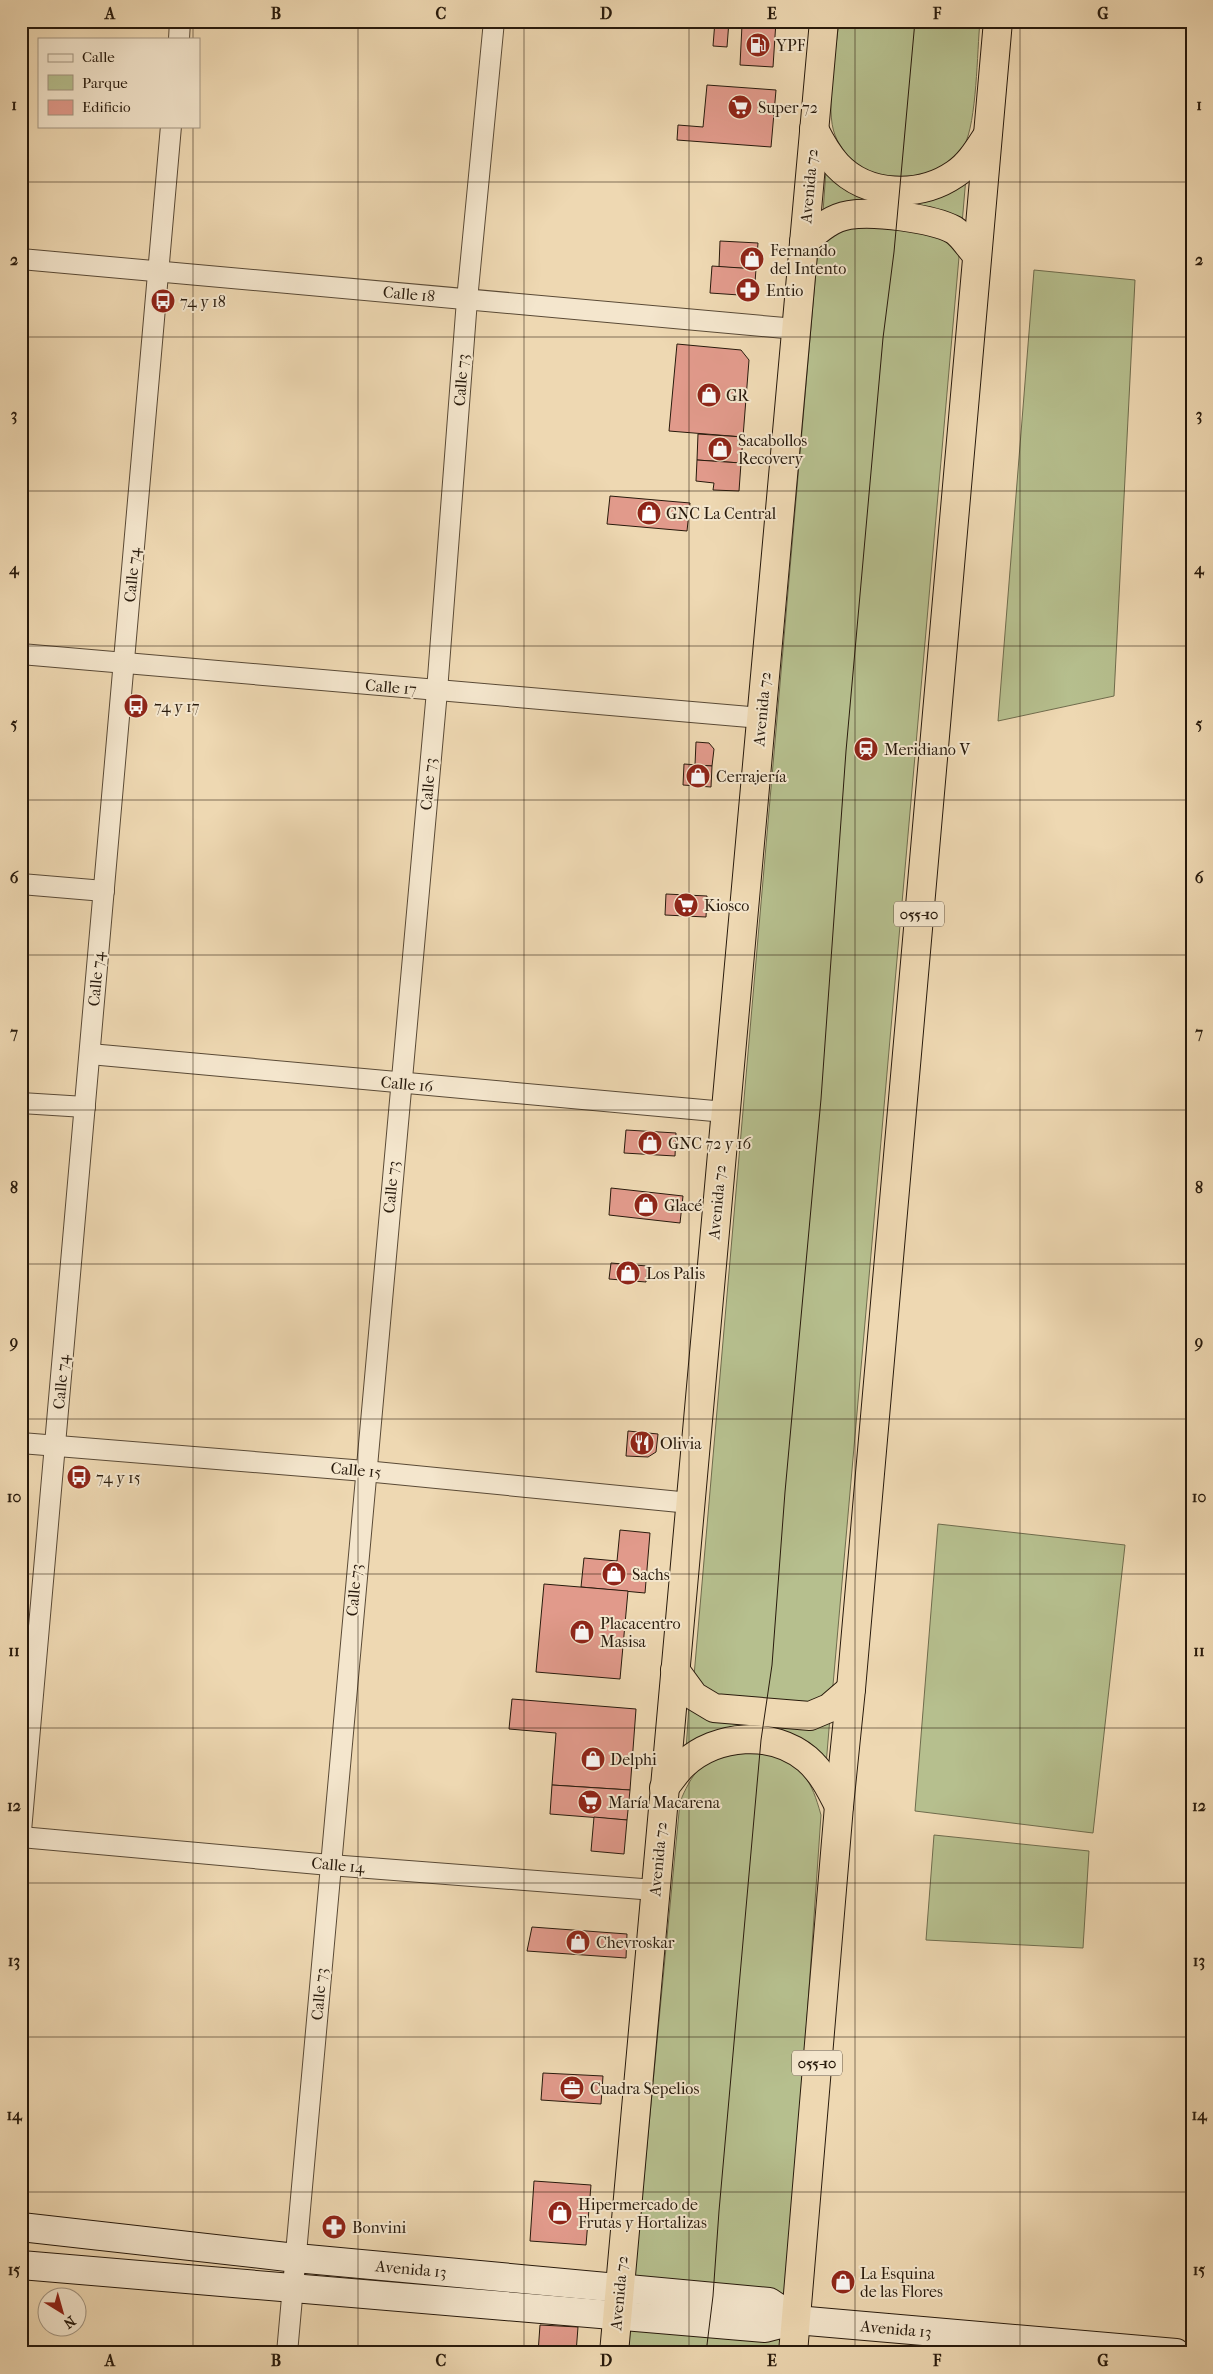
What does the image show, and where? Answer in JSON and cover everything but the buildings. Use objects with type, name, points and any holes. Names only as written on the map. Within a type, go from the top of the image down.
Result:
[{"type":"highway","name":"Avenida 72","points":[[614,2353],[824,21]]},
{"type":"highway","name":"055-10","points":[[793,2353],[839,1806],[851,1689],[998,21]]},
{"type":"highway","points":[[814,129],[824,149],[838,167],[856,180],[877,188],[900,192],[935,185],[955,174],[972,158],[987,136]]},
{"type":"highway","points":[[804,242],[824,224],[848,215],[897,216],[934,221],[956,231],[977,255]]},
{"type":"highway","points":[[675,1670],[694,1696],[714,1708],[810,1716],[829,1708],[851,1689]]},
{"type":"highway","points":[[664,1788],[684,1764],[707,1749],[733,1740],[761,1740],[781,1745],[806,1758],[826,1780],[839,1806]]},
{"type":"street","points":[[179,38],[180,21]]},
{"type":"street","name":"Calle 73","points":[[286,2353],[296,2258],[364,1471],[436,691],[467,300],[494,21]]},
{"type":"street","name":"Calle 74","points":[[21,1831],[171,128]]},
{"type":"street","name":"Calle 18","points":[[21,259],[796,329]]},
{"type":"street","name":"Calle 17","points":[[21,654],[760,718]]},
{"type":"street","points":[[21,884],[104,891]]},
{"type":"street","name":"Calle 16","points":[[90,1054],[725,1112]]},
{"type":"street","points":[[21,1103],[85,1107]]},
{"type":"street","name":"Calle 15","points":[[21,1443],[364,1471],[690,1503]]},
{"type":"street","name":"Calle 14","points":[[21,1837],[330,1865],[655,1890]]},
{"type":"street","name":"Avenida 13","points":[[21,2227],[296,2258],[769,2302],[796,2320]]},
{"type":"street","name":"Avenida 13","points":[[21,2265],[765,2328],[796,2320],[1176,2353]]},
{"type":"green space","points":[[839,21],[980,21],[972,121],[964,146],[946,165],[932,172],[896,181],[874,174],[858,165],[839,144],[832,124],[831,96]]},
{"type":"green space","points":[[826,170],[874,201],[917,203],[938,198],[966,177],[962,224],[823,212]]},
{"type":"green space","points":[[847,224],[939,231],[956,246],[959,257],[833,1685],[827,1697],[817,1704],[711,1697],[694,1676],[818,246]]},
{"type":"green space","points":[[1034,270],[1135,280],[1114,696],[998,721]]},
{"type":"green space","points":[[938,1524],[1125,1545],[1093,1833],[915,1811]]},
{"type":"green space","points":[[689,1705],[830,1717],[826,1765],[787,1733],[757,1726],[730,1727],[706,1736],[686,1750]]},
{"type":"green space","points":[[772,1751],[792,1764],[805,1777],[814,1792],[821,1815],[788,2294],[634,2281],[680,1802],[696,1772],[715,1758],[739,1752]]},
{"type":"green space","points":[[934,1835],[1089,1851],[1083,1948],[926,1940]]},
{"type":"green space","points":[[630,2326],[784,2339],[782,2353],[628,2353]]},
{"type":"tram line","points":[[706,2353],[713,2296],[761,1740],[772,1665],[785,1492],[821,1099],[846,751],[883,338],[894,252],[915,21]]},
{"type":"place","name":"YPF","points":[[758,45]]},
{"type":"place","name":"Super 72","points":[[740,107]]},
{"type":"place","name":"Fernando del Intento","points":[[752,259]]},
{"type":"place","name":"Entio","points":[[748,290]]},
{"type":"place","name":"74 y 18","points":[[163,301]]},
{"type":"place","name":"GR","points":[[709,395]]},
{"type":"place","name":"Sacabollos Recovery","points":[[720,449]]},
{"type":"place","name":"GNC La Central","points":[[649,513]]},
{"type":"place","name":"74 y 17","points":[[136,706]]},
{"type":"place","name":"Meridiano V","points":[[866,749]]},
{"type":"place","name":"Cerrajería","points":[[698,776]]},
{"type":"place","name":"Kiosco","points":[[686,905]]},
{"type":"place","name":"GNC 72 y 16","points":[[650,1143]]},
{"type":"place","name":"Glacé","points":[[646,1205]]},
{"type":"place","name":"Los Palis","points":[[628,1273]]},
{"type":"place","name":"Olivia","points":[[642,1443]]},
{"type":"place","name":"74 y 15","points":[[79,1477]]},
{"type":"place","name":"Sachs","points":[[614,1574]]},
{"type":"place","name":"Placacentro Masisa","points":[[582,1632]]},
{"type":"place","name":"Delphi","points":[[593,1759]]},
{"type":"place","name":"María Macarena","points":[[590,1802]]},
{"type":"place","name":"Chevroskar","points":[[578,1942]]},
{"type":"place","name":"Cuadra Sepelios","points":[[572,2088]]},
{"type":"place","name":"Hipermercado de Frutas y Hortalizas","points":[[560,2213]]},
{"type":"place","name":"Bonvini","points":[[334,2227]]},
{"type":"place","name":"La Esquina de las Flores","points":[[843,2282]]}]
